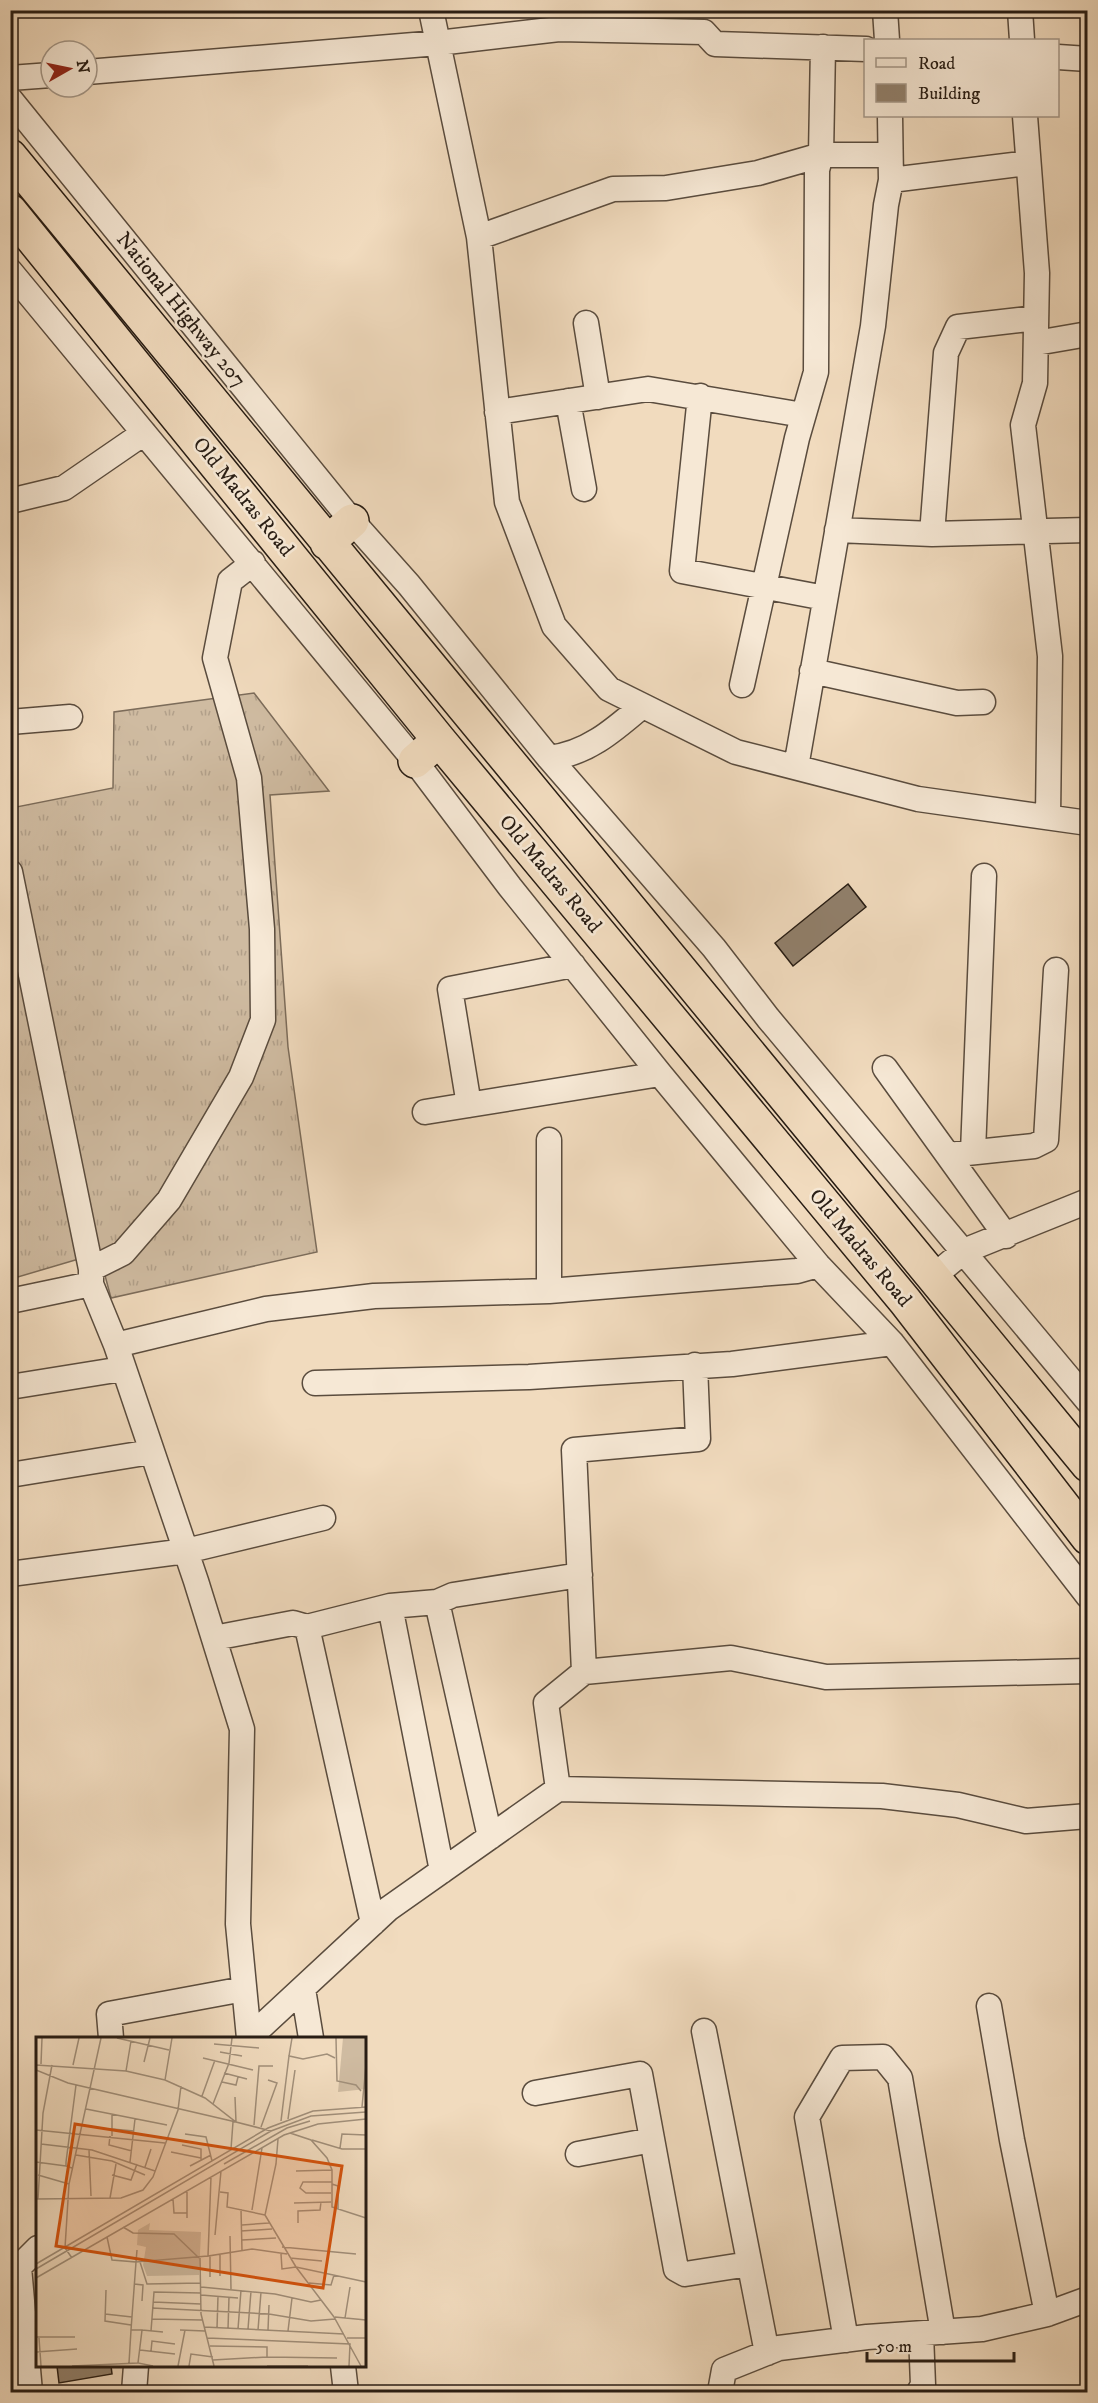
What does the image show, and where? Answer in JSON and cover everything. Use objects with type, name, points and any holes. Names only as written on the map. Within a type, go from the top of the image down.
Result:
[{"type":"highway","name":"Old Madras Road","points":[[10,156],[1088,1465]]},
{"type":"highway","name":"Old Madras Road","points":[[10,211],[280,543],[427,750],[905,1301],[1088,1538]]},
{"type":"highway","points":[[317,531],[352,521]]},
{"type":"street","points":[[432,10],[479,237],[507,502],[554,626],[609,689],[736,752],[918,799],[1088,823]]},
{"type":"street","points":[[885,10],[887,39]]},
{"type":"street","points":[[1020,10],[1022,39]]},
{"type":"street","points":[[99,71],[438,43],[560,20],[705,21],[716,44],[864,49]]},
{"type":"street","points":[[742,685],[803,415],[816,372],[817,170],[821,155],[823,47]]},
{"type":"street","points":[[1059,57],[1088,59]]},
{"type":"street","points":[[10,78],[39,76]]},
{"type":"street","name":"National Highway 207","points":[[10,99],[352,521],[409,585],[549,758],[714,948],[768,1018],[1088,1401]]},
{"type":"street","points":[[796,767],[873,326],[886,205],[891,180],[890,117]]},
{"type":"street","points":[[1026,117],[1037,273],[1035,383],[1023,425],[1050,656],[1048,818]]},
{"type":"street","points":[[479,237],[613,189],[666,188],[758,173],[821,155],[881,155]]},
{"type":"street","points":[[891,180],[1028,163]]},
{"type":"street","points":[[10,271],[253,563],[427,750],[510,887],[660,1074],[818,1265],[892,1343],[1088,1596]]},
{"type":"street","points":[[932,534],[946,353],[958,327],[1036,318]]},
{"type":"street","points":[[586,323],[598,397]]},
{"type":"street","points":[[1036,343],[1088,334]]},
{"type":"street","points":[[497,412],[648,389],[803,415]]},
{"type":"street","points":[[700,396],[682,570],[825,598]]},
{"type":"street","points":[[568,401],[584,489]]},
{"type":"street","points":[[10,501],[64,488],[144,433]]},
{"type":"street","points":[[837,530],[932,534],[1088,530]]},
{"type":"street","points":[[10,1301],[91,1276],[123,1253],[169,1200],[241,1077],[263,1020],[262,929],[249,778],[215,658],[230,581],[253,563]]},
{"type":"street","points":[[812,671],[957,703],[982,702]]},
{"type":"street","points":[[549,758],[577,753],[603,738],[642,706]]},
{"type":"street","points":[[10,722],[70,717]]},
{"type":"street","points":[[10,872],[91,1276],[186,1551],[242,1729],[238,1924],[249,2037]]},
{"type":"street","points":[[973,1152],[984,876]]},
{"type":"street","points":[[469,1105],[450,989],[573,965]]},
{"type":"street","points":[[948,1155],[1034,1146],[1046,1140],[1056,970]]},
{"type":"street","points":[[885,1068],[1006,1236]]},
{"type":"street","points":[[425,1112],[660,1074]]},
{"type":"street","points":[[549,1140],[549,1291]]},
{"type":"street","points":[[934,1276],[964,1251],[1088,1201]]},
{"type":"street","points":[[116,1345],[266,1309],[374,1296],[549,1291],[797,1271],[818,1265]]},
{"type":"street","points":[[315,1383],[529,1377],[732,1364],[892,1343]]},
{"type":"street","points":[[584,1672],[574,1450],[698,1439],[695,1365]]},
{"type":"street","points":[[10,1387],[122,1369]]},
{"type":"street","points":[[10,1475],[151,1452]]},
{"type":"street","points":[[10,1574],[186,1551],[323,1518]]},
{"type":"street","points":[[214,1638],[293,1623],[307,1627],[390,1606],[437,1602],[453,1595],[580,1575]]},
{"type":"street","points":[[437,1602],[490,1837]]},
{"type":"street","points":[[390,1606],[442,1871]]},
{"type":"street","points":[[307,1627],[373,1923]]},
{"type":"street","points":[[558,1789],[546,1703],[584,1672],[731,1658],[826,1677],[1088,1671]]},
{"type":"street","points":[[250,2037],[388,1909],[558,1789],[882,1796],[958,1805],[1026,1821],[1088,1816]]},
{"type":"street","points":[[111,2037],[108,2030],[109,2014],[244,1989]]},
{"type":"street","points":[[303,1989],[311,2037]]},
{"type":"street","points":[[989,2006],[1012,2140],[1047,2314]]},
{"type":"street","points":[[704,2031],[766,2353]]},
{"type":"street","points":[[846,2340],[807,2117],[842,2058],[883,2057],[900,2078],[932,2333],[923,2385],[919,2392]]},
{"type":"street","points":[[535,2093],[640,2074],[675,2270],[685,2274],[749,2264]]},
{"type":"street","points":[[578,2154],[652,2140]]},
{"type":"street","points":[[30,2392],[15,2272],[36,2250]]},
{"type":"street","points":[[720,2392],[724,2370],[779,2348],[982,2329],[1047,2314],[1088,2299]]},
{"type":"street","points":[[134,2392],[136,2367]]},
{"type":"street","points":[[343,2367],[346,2392]]},
{"type":"green space","points":[[254,693],[329,791],[270,795],[288,1047],[317,1252],[111,1298],[99,1253],[11,1279],[11,808],[113,788],[114,712]]},
{"type":"building","points":[[848,884],[866,907],[793,966],[775,943]]},
{"type":"building","points":[[57,2367],[111,2367],[112,2374],[59,2383]]}]
